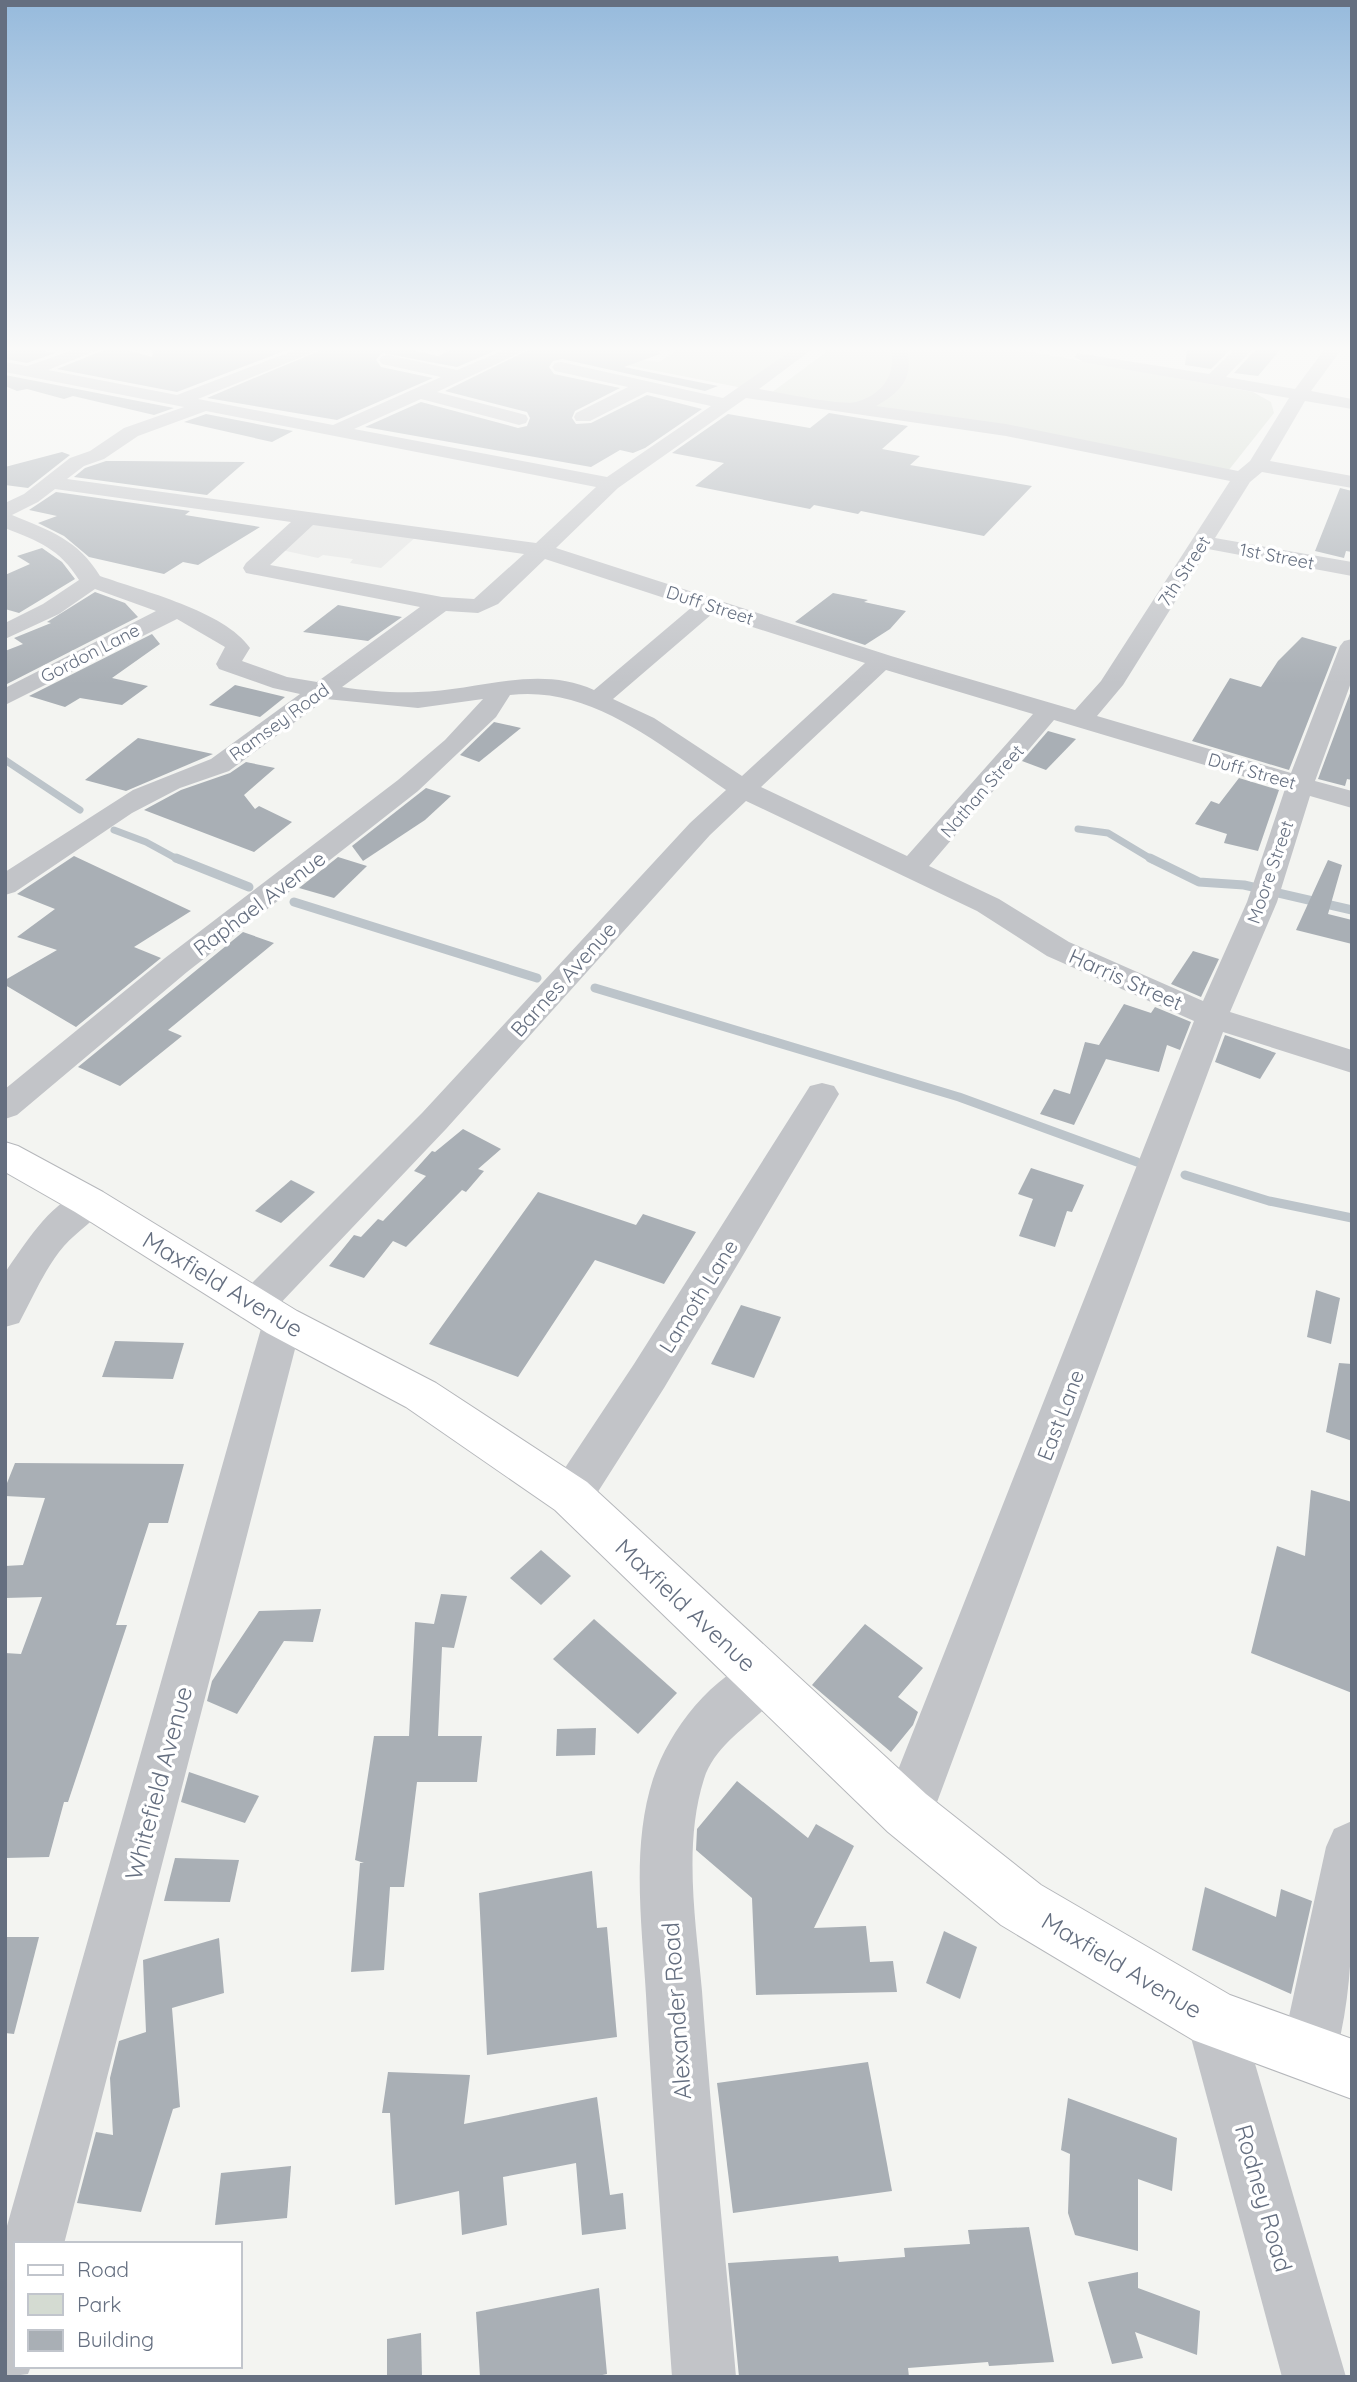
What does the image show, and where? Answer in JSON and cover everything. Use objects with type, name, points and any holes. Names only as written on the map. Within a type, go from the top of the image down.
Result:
[{"type":"main road","name":"Maxfield Avenue","points":[[5,1155],[89,1202],[268,1314],[421,1395],[571,1496],[907,1813],[1021,1905],[1214,2020],[1331,2061]]},
{"type":"street","points":[[5,511],[52,483],[79,461]]},
{"type":"street","points":[[497,461],[611,484]]},
{"type":"street","points":[[307,519],[254,568],[442,604],[478,606],[505,587],[539,550],[611,484],[644,461]]},
{"type":"street","points":[[1186,461],[1250,472],[1352,482]]},
{"type":"street","name":"7th Street","points":[[1079,721],[1111,685],[1257,461]]},
{"type":"street","name":"Duff Street","points":[[52,483],[539,550],[1047,712],[1352,800]]},
{"type":"street","points":[[5,520],[49,539],[66,550],[84,565],[92,581],[176,610],[230,637],[238,648],[228,664],[253,675],[322,691],[418,700],[544,685],[574,690],[645,723],[741,788],[913,867]]},
{"type":"street","name":"1st Street","points":[[1203,542],[1352,569]]},
{"type":"street","points":[[5,632],[51,609],[92,581]]},
{"type":"street","name":"Ramsey Road","points":[[5,886],[106,815],[167,783],[203,774],[220,765],[442,604]]},
{"type":"street","points":[[598,699],[710,604]]},
{"type":"street","name":"Gordon Lane","points":[[5,698],[176,610]]},
{"type":"street","name":"Moore Street","points":[[1212,1017],[1266,889],[1300,785],[1352,646]]},
{"type":"street","name":"Barnes Avenue","points":[[268,1314],[434,1121],[681,849],[741,788],[882,661]]},
{"type":"street","name":"Raphael Avenue","points":[[5,1107],[177,965],[336,843],[453,745],[496,702],[502,689]]},
{"type":"street","name":"Nathan Street","points":[[913,867],[1014,754],[1047,712]]},
{"type":"street","name":"Harris Street","points":[[913,867],[988,905],[1058,949],[1212,1017],[1352,1062]]},
{"type":"street","name":"East Lane","points":[[907,1813],[1212,1017]]},
{"type":"street","name":"Lamoth Lane","points":[[571,1496],[657,1364],[822,1094]]},
{"type":"street","points":[[5,1312],[22,1278],[51,1236],[89,1202]]},
{"type":"street","name":"Whitefield Avenue","points":[[34,2242],[268,1314]]},
{"type":"street","name":"Alexander Road","points":[[705,2377],[668,1888],[672,1818],[679,1777],[700,1740],[729,1705],[763,1678]]},
{"type":"street","points":[[1331,2061],[1352,1846]]},
{"type":"street","name":"Rodney Road","points":[[1214,2020],[1314,2377]]},
{"type":"street","points":[[5,2351],[14,2317]]},
{"type":"shaded area","points":[[314,520],[418,535],[381,568],[350,563],[353,559],[323,555],[318,558],[277,549]]},
{"type":"green space","points":[[1170,461],[1236,461],[1228,471]]},
{"type":"building","points":[[27,461],[62,461],[28,488],[5,485],[5,467]]},
{"type":"building","points":[[106,461],[245,462],[207,495],[74,477],[85,468]]},
{"type":"building","points":[[558,461],[601,461],[591,467]]},
{"type":"building","points":[[714,461],[914,461],[910,465],[1032,486],[984,536],[861,511],[858,514],[814,505],[810,509],[695,486],[724,463]]},
{"type":"building","points":[[1340,488],[1352,491],[1352,552],[1346,551],[1344,558],[1315,551]]},
{"type":"building","points":[[56,492],[190,511],[185,515],[260,527],[198,565],[183,562],[164,574],[89,557],[64,536],[38,523],[57,516],[29,510]]},
{"type":"building","points":[[42,548],[62,562],[75,579],[19,613],[5,609],[5,575],[30,564],[17,556]]},
{"type":"building","points":[[95,592],[125,603],[138,617],[5,685],[5,651],[23,644],[14,638],[51,623],[47,622]]},
{"type":"building","points":[[833,593],[906,611],[890,629],[865,645],[795,622]]},
{"type":"building","points":[[338,605],[402,617],[368,641],[303,632]]},
{"type":"building","points":[[152,634],[160,644],[112,678],[148,686],[122,705],[80,698],[65,707],[29,696]]},
{"type":"building","points":[[1302,637],[1337,647],[1289,770],[1192,741],[1230,678],[1261,687],[1278,661]]},
{"type":"building","points":[[235,685],[285,697],[260,717],[209,705]]},
{"type":"building","points":[[1352,688],[1352,780],[1347,779],[1345,786],[1318,779]]},
{"type":"building","points":[[494,722],[521,728],[479,762],[460,755]]},
{"type":"building","points":[[1048,731],[1076,739],[1046,770],[1022,761]]},
{"type":"building","points":[[138,738],[213,754],[126,791],[85,780]]},
{"type":"building","points":[[246,762],[275,768],[244,795],[255,809],[259,806],[292,822],[254,852],[144,810],[181,790],[230,773]]},
{"type":"building","points":[[1239,778],[1279,790],[1258,851],[1224,843],[1227,834],[1195,824],[1211,801],[1219,804]]},
{"type":"building","points":[[426,788],[451,796],[425,820],[363,861],[352,846]]},
{"type":"building","points":[[74,856],[191,911],[134,947],[161,958],[76,1027],[5,985],[5,980],[57,950],[17,937],[55,909],[17,894]]},
{"type":"building","points":[[338,857],[367,866],[334,898],[299,888]]},
{"type":"building","points":[[1328,860],[1342,865],[1328,914],[1352,920],[1352,944],[1296,930]]},
{"type":"building","points":[[243,932],[274,943],[168,1030],[182,1036],[120,1086],[78,1067]]},
{"type":"building","points":[[1193,951],[1219,959],[1201,997],[1171,984]]},
{"type":"building","points":[[1124,1004],[1151,1013],[1155,1007],[1191,1022],[1180,1050],[1167,1045],[1159,1072],[1106,1059],[1074,1125],[1040,1114],[1054,1089],[1070,1094],[1085,1042],[1099,1045]]},
{"type":"building","points":[[1225,1035],[1276,1053],[1260,1079],[1215,1062]]},
{"type":"building","points":[[463,1129],[501,1149],[478,1169],[484,1171],[466,1192],[462,1190],[406,1247],[393,1241],[364,1278],[329,1266],[354,1235],[361,1237],[378,1219],[383,1221],[426,1176],[414,1171],[432,1151],[435,1152]]},
{"type":"building","points":[[1031,1168],[1084,1185],[1072,1212],[1067,1211],[1055,1247],[1019,1236],[1033,1199],[1018,1194]]},
{"type":"building","points":[[291,1180],[315,1192],[281,1223],[255,1211]]},
{"type":"building","points":[[538,1192],[636,1225],[643,1214],[696,1232],[664,1284],[595,1260],[518,1377],[429,1344]]},
{"type":"building","points":[[1316,1290],[1340,1298],[1331,1344],[1307,1337]]},
{"type":"building","points":[[741,1305],[781,1317],[754,1378],[711,1364]]},
{"type":"building","points":[[115,1341],[184,1343],[173,1379],[102,1377]]},
{"type":"building","points":[[1339,1363],[1352,1364],[1352,1441],[1326,1432]]},
{"type":"building","points":[[15,1463],[184,1464],[168,1523],[149,1523],[116,1625],[127,1625],[68,1802],[64,1802],[49,1857],[5,1858],[5,1653],[21,1654],[42,1597],[5,1598],[5,1566],[23,1565],[45,1498],[5,1496],[5,1488]]},
{"type":"building","points":[[1311,1490],[1352,1502],[1352,1693],[1251,1653],[1277,1546],[1305,1556]]},
{"type":"building","points":[[541,1550],[571,1576],[541,1605],[510,1578]]},
{"type":"building","points":[[441,1594],[467,1596],[454,1648],[442,1647],[438,1736],[482,1736],[477,1782],[417,1782],[404,1887],[390,1887],[384,1970],[351,1972],[360,1863],[364,1863],[355,1860],[374,1736],[409,1736],[415,1622],[434,1624]]},
{"type":"building","points":[[321,1609],[313,1642],[284,1641],[237,1714],[207,1701],[212,1681],[259,1611]]},
{"type":"building","points":[[594,1619],[677,1693],[638,1734],[553,1659]]},
{"type":"building","points":[[865,1624],[923,1668],[898,1697],[918,1712],[913,1725],[891,1752],[812,1685]]},
{"type":"building","points":[[596,1728],[595,1755],[556,1756],[557,1729]]},
{"type":"building","points":[[189,1772],[259,1796],[245,1823],[181,1802]]},
{"type":"building","points":[[737,1781],[808,1838],[816,1824],[854,1846],[814,1928],[866,1926],[870,1962],[893,1961],[897,1992],[756,1995],[752,1898],[696,1850],[697,1829]]},
{"type":"building","points":[[175,1858],[239,1860],[230,1902],[164,1901]]},
{"type":"building","points":[[592,1871],[597,1928],[607,1927],[617,2037],[487,2055],[479,1893]]},
{"type":"building","points":[[1205,1887],[1276,1917],[1281,1889],[1312,1901],[1291,1994],[1192,1950]]},
{"type":"building","points":[[944,1931],[977,1947],[960,1999],[926,1983]]},
{"type":"building","points":[[5,1937],[39,1937],[14,2034],[5,2033]]},
{"type":"building","points":[[219,1938],[224,1993],[172,2008],[180,2107],[173,2109],[141,2212],[77,2203],[96,2132],[113,2135],[110,2078],[119,2041],[146,2032],[143,1960]]},
{"type":"building","points":[[868,2062],[892,2191],[733,2213],[717,2083]]},
{"type":"building","points":[[388,2072],[470,2075],[464,2124],[597,2097],[610,2195],[623,2193],[626,2229],[582,2235],[576,2163],[503,2177],[507,2225],[462,2235],[459,2191],[395,2205],[390,2113],[382,2113]]},
{"type":"building","points":[[1068,2098],[1177,2138],[1172,2191],[1138,2179],[1138,2251],[1075,2235],[1068,2213],[1070,2154],[1061,2150]]},
{"type":"building","points":[[291,2166],[287,2218],[215,2225],[221,2173]]},
{"type":"building","points":[[1029,2227],[1054,2362],[989,2366],[988,2362],[908,2368],[909,2377],[739,2377],[728,2263],[838,2256],[839,2262],[905,2257],[904,2248],[970,2244],[968,2230]]},
{"type":"building","points":[[1138,2272],[1138,2288],[1200,2311],[1197,2355],[1135,2332],[1143,2358],[1112,2364],[1088,2282]]},
{"type":"building","points":[[599,2288],[607,2374],[593,2377],[480,2377],[476,2312]]},
{"type":"building","points":[[421,2333],[422,2377],[387,2377],[387,2339]]},
{"type":"waterway","points":[[5,760],[80,810]]},
{"type":"waterway","points":[[1078,829],[1108,833],[1153,860]]},
{"type":"waterway","points":[[114,830],[146,842],[179,860]]},
{"type":"waterway","points":[[176,858],[249,887]]},
{"type":"waterway","points":[[1150,858],[1199,882],[1244,885],[1352,910]]},
{"type":"waterway","points":[[294,902],[537,978]]},
{"type":"waterway","points":[[595,988],[959,1097],[1137,1162]]},
{"type":"waterway","points":[[1185,1175],[1269,1201],[1352,1218]]}]
